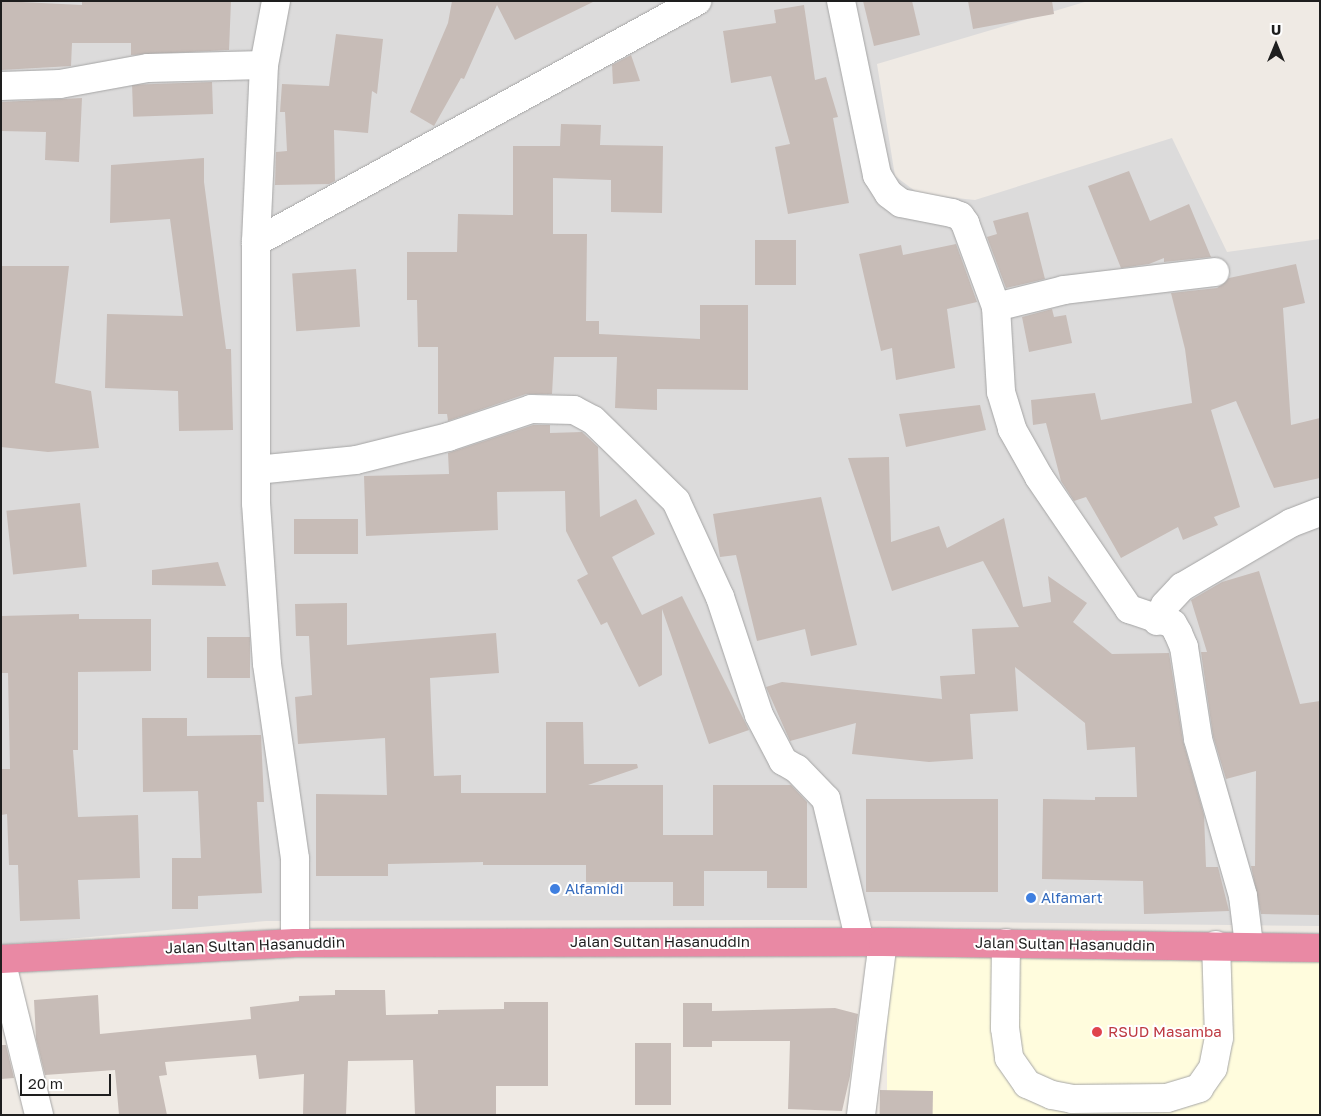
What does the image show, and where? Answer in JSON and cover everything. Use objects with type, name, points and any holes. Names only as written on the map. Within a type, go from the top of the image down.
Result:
[{"type":"highway","name":"Jalan Sultan Hasanuddin","points":[[1,960],[295,943],[872,942],[1249,945],[1320,948]]},
{"type":"street","points":[[276,1],[264,65],[256,242],[256,470],[267,664],[295,859],[295,943]]},
{"type":"street","points":[[256,242],[697,1]]},
{"type":"street","points":[[841,1],[877,175],[890,194],[901,203],[960,216],[996,307],[1001,392],[1012,429],[1039,477],[1129,609],[1157,621],[1173,624],[1184,647],[1198,739],[1243,896],[1249,945]]},
{"type":"street","points":[[1,86],[60,84],[148,68],[264,65]]},
{"type":"street","points":[[996,307],[1064,290],[1215,272]]},
{"type":"street","points":[[256,470],[356,460],[448,437],[531,409],[574,410],[593,420],[676,501],[720,597],[763,723],[783,761],[797,769],[826,799],[872,942],[860,1115]]},
{"type":"street","points":[[1157,621],[1166,605],[1182,587],[1291,523],[1320,512]]},
{"type":"street","points":[[1006,943],[1005,1028],[1009,1058],[1027,1084],[1052,1096],[1072,1100],[1167,1098],[1198,1088],[1213,1068],[1219,1038],[1216,945]]},
{"type":"street","points":[[1,960],[39,1115]]},
{"type":"shaded area","points":[[1,1],[1088,1],[877,64],[895,176],[919,194],[975,200],[1172,138],[1227,252],[1320,239],[1320,926],[809,920],[266,921],[1,945]]},
{"type":"shaded area","name":"RSUD Masamba","points":[[887,947],[1320,947],[1320,1115],[887,1115]]},
{"type":"building","points":[[1,1],[82,5],[82,1],[231,1],[229,50],[131,55],[131,43],[72,43],[71,66],[1,70]]},
{"type":"building","points":[[452,1],[595,1],[515,40],[497,5],[464,79],[461,78],[434,126],[410,112],[448,23]]},
{"type":"building","points":[[863,1],[912,1],[920,35],[874,46]]},
{"type":"building","points":[[968,1],[1052,1],[1054,14],[973,29]]},
{"type":"building","points":[[804,5],[815,80],[826,77],[838,117],[833,118],[849,203],[788,214],[775,147],[790,144],[771,76],[731,83],[723,31],[776,23],[774,10]]},
{"type":"building","points":[[336,34],[383,39],[377,94],[372,91],[368,133],[334,130],[335,181],[329,184],[275,185],[276,152],[287,151],[285,112],[280,112],[282,84],[329,86]]},
{"type":"building","points":[[631,55],[640,81],[613,84],[612,65]]},
{"type":"building","points":[[212,82],[213,114],[133,117],[132,85]]},
{"type":"building","points":[[82,98],[79,162],[45,160],[46,132],[1,131],[1,102]]},
{"type":"building","points":[[561,124],[601,125],[600,145],[663,146],[662,213],[611,212],[611,180],[553,178],[553,234],[587,234],[586,321],[599,321],[599,334],[700,339],[700,305],[748,305],[748,390],[657,389],[657,410],[615,408],[617,357],[554,357],[552,394],[526,394],[448,421],[447,414],[438,414],[438,347],[418,347],[417,300],[407,300],[407,252],[457,252],[458,214],[513,215],[513,146],[560,146]]},
{"type":"building","points":[[204,158],[204,182],[226,349],[231,349],[233,430],[179,431],[178,391],[105,388],[107,314],[183,316],[170,219],[110,223],[111,165]]},
{"type":"building","points":[[1129,171],[1150,221],[1189,204],[1211,257],[1164,262],[1164,258],[1149,264],[1121,268],[1088,186]]},
{"type":"building","points":[[1028,212],[1045,279],[1006,288],[987,237],[997,234],[993,221]]},
{"type":"building","points":[[755,240],[796,240],[796,285],[755,285]]},
{"type":"building","points":[[956,244],[977,302],[947,309],[955,368],[896,380],[892,348],[881,351],[859,254],[901,245],[903,255]]},
{"type":"building","points":[[1296,264],[1305,303],[1283,308],[1291,425],[1320,418],[1320,478],[1274,488],[1236,401],[1211,410],[1240,507],[1214,517],[1218,525],[1183,540],[1178,527],[1121,558],[1086,497],[1074,501],[1061,481],[1046,423],[1033,425],[1031,400],[1095,393],[1101,420],[1192,403],[1185,349],[1171,293],[1217,288],[1229,278]]},
{"type":"building","points":[[1,266],[69,266],[55,383],[91,391],[99,448],[48,452],[1,447]]},
{"type":"building","points":[[356,269],[360,327],[296,331],[292,273]]},
{"type":"building","points":[[1052,309],[1054,317],[1066,315],[1072,343],[1029,352],[1022,317]]},
{"type":"building","points":[[980,405],[986,430],[906,447],[899,414]]},
{"type":"building","points":[[533,425],[550,425],[550,433],[582,432],[598,447],[600,517],[636,499],[655,534],[612,557],[642,615],[682,596],[749,730],[709,744],[662,609],[662,675],[639,687],[607,622],[601,625],[577,580],[588,574],[566,531],[565,491],[497,492],[498,530],[366,536],[364,476],[449,474],[448,453]]},
{"type":"building","points":[[889,457],[891,542],[939,526],[947,548],[1004,518],[1023,607],[1051,602],[1048,576],[1087,603],[1073,622],[1112,654],[1169,653],[1183,741],[1204,815],[1206,867],[1218,867],[1229,911],[1144,914],[1143,881],[1042,879],[1043,799],[1095,800],[1095,797],[1137,797],[1135,747],[1087,750],[1085,723],[1015,667],[1018,711],[970,714],[973,759],[929,762],[852,754],[856,723],[790,741],[766,687],[782,682],[942,699],[940,676],[975,674],[972,629],[1019,627],[983,561],[892,591],[848,458]]},
{"type":"building","points":[[821,497],[857,645],[811,656],[805,629],[757,641],[736,555],[720,557],[713,514]]},
{"type":"building","points":[[80,503],[87,567],[13,574],[6,511]]},
{"type":"building","points":[[294,519],[358,519],[358,554],[294,554]]},
{"type":"building","points":[[218,562],[226,586],[152,585],[152,570]]},
{"type":"building","points":[[1259,571],[1300,704],[1320,701],[1320,915],[1261,914],[1251,866],[1255,866],[1256,771],[1226,779],[1213,736],[1201,652],[1207,652],[1191,600],[1222,582]]},
{"type":"building","points":[[347,603],[347,645],[496,633],[499,673],[430,678],[434,776],[461,775],[461,793],[546,793],[546,722],[583,722],[584,764],[637,764],[638,768],[588,785],[663,785],[663,835],[713,835],[713,785],[791,785],[807,802],[807,888],[767,888],[767,871],[704,871],[704,906],[673,906],[673,882],[586,882],[586,865],[483,865],[483,862],[388,864],[388,876],[316,876],[316,794],[387,795],[385,738],[298,744],[295,697],[312,695],[309,636],[296,636],[295,604]]},
{"type":"building","points":[[79,614],[79,619],[151,619],[151,671],[78,672],[78,750],[73,750],[78,817],[138,815],[140,878],[78,880],[80,919],[20,921],[18,865],[9,865],[7,814],[1,815],[1,769],[10,769],[8,673],[1,673],[1,616]]},
{"type":"building","points":[[207,637],[250,637],[250,678],[207,678]]},
{"type":"building","points":[[142,718],[187,718],[187,736],[261,735],[264,802],[257,802],[262,893],[198,896],[198,909],[172,909],[172,858],[201,858],[198,791],[143,792]]},
{"type":"building","points":[[866,799],[998,799],[998,892],[866,892]]},
{"type":"building","points":[[335,990],[385,990],[386,1015],[438,1014],[438,1010],[504,1009],[504,1002],[548,1002],[548,1086],[496,1086],[496,1115],[415,1115],[413,1060],[348,1061],[346,1115],[303,1115],[304,1074],[259,1079],[256,1055],[165,1062],[167,1075],[159,1076],[167,1115],[119,1115],[115,1070],[45,1075],[36,1039],[34,1000],[98,995],[100,1034],[251,1019],[250,1007],[299,1001],[299,996],[335,995]]},
{"type":"building","points":[[683,1003],[712,1003],[712,1011],[835,1008],[858,1014],[850,1076],[842,1111],[788,1109],[790,1041],[712,1041],[712,1047],[683,1047]]},
{"type":"building","points":[[635,1043],[671,1043],[671,1105],[635,1105]]},
{"type":"building","points":[[1,1045],[6,1045],[14,1078],[1,1079]]},
{"type":"building","points":[[880,1090],[933,1091],[933,1115],[880,1115]]},
{"type":"place","name":"Alfamidi","points":[[555,889]]},
{"type":"place","name":"Alfamart","points":[[1031,898]]},
{"type":"place","name":"RSUD Masamba","points":[[1097,1032]]}]
